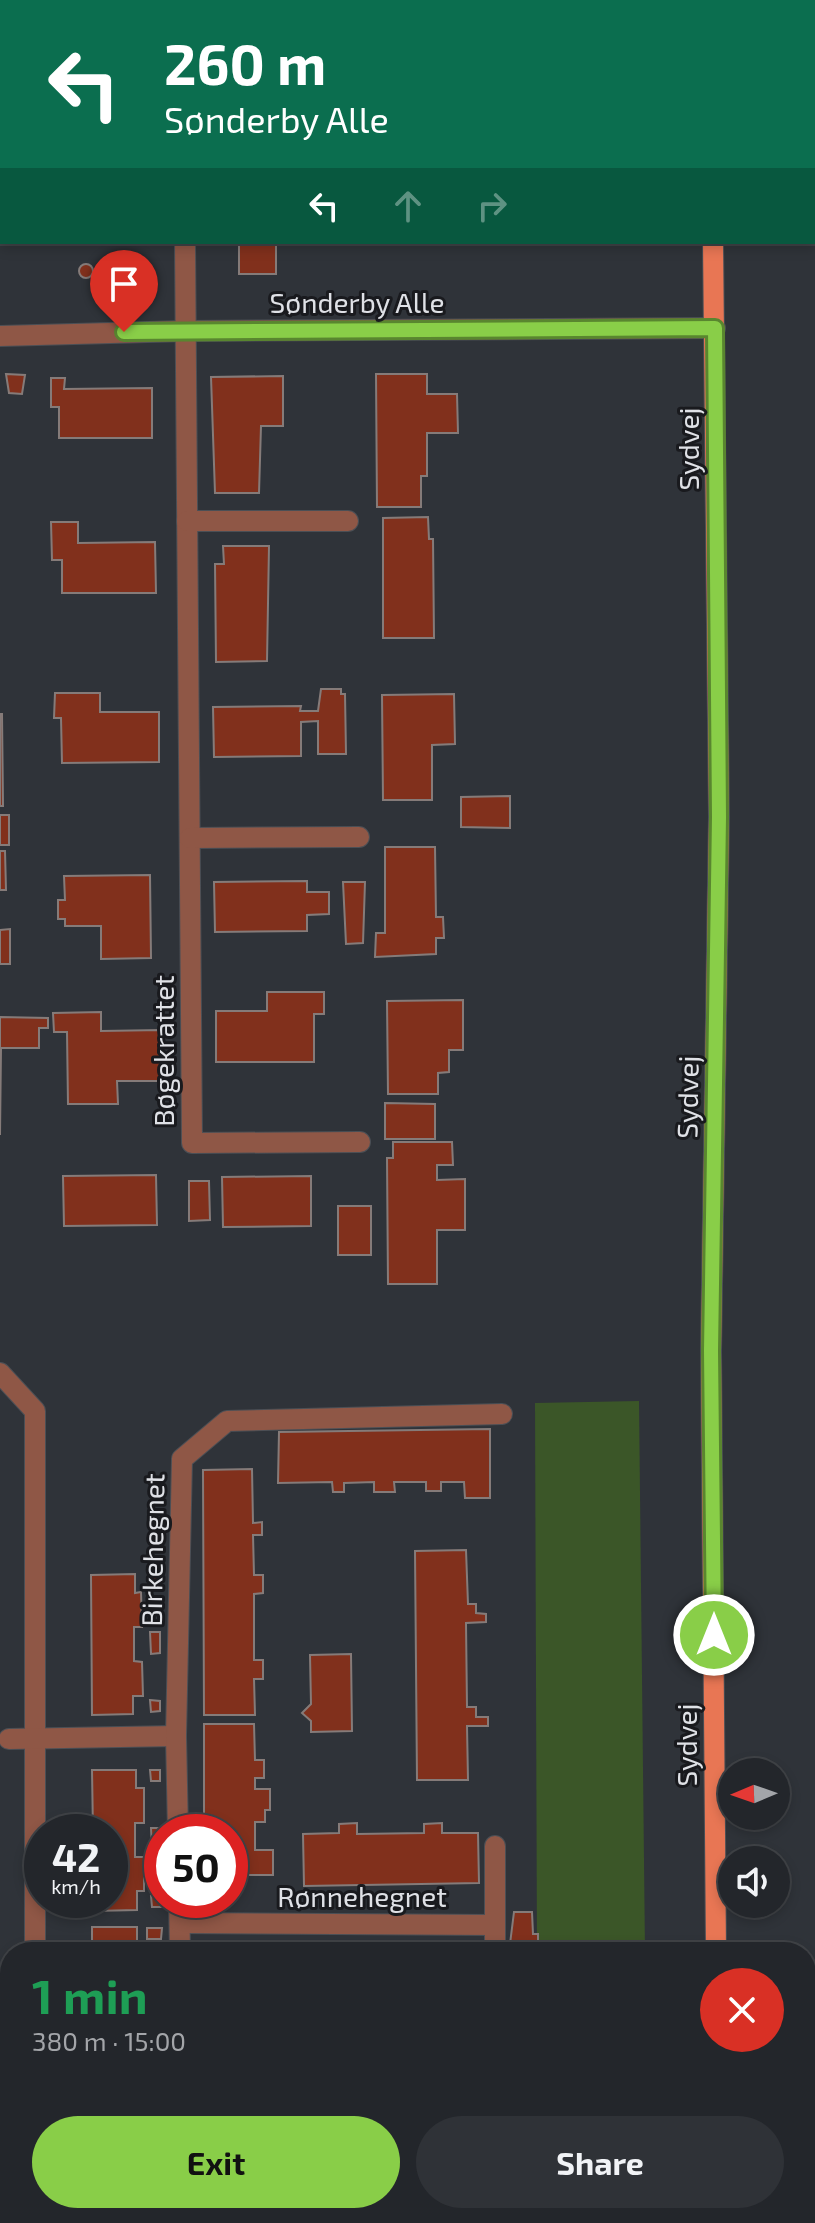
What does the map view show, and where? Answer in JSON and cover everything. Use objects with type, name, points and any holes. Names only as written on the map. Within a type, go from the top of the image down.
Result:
[{"type":"main road","name":"Sydvej","points":[[713,244],[719,817],[711,1351],[716,1942]]},
{"type":"street","name":"Bøgekrattet","points":[[185,244],[192,1143],[360,1142]]},
{"type":"street","name":"Sønderby Alle","points":[[0,336],[185,331],[715,328]]},
{"type":"street","points":[[187,521],[348,521]]},
{"type":"street","points":[[190,838],[359,837]]},
{"type":"street","points":[[0,1373],[35,1411],[35,1942]]},
{"type":"street","name":"Birkehegnet","points":[[178,1814],[176,1736],[182,1459],[227,1421],[502,1414]]},
{"type":"street","points":[[9,1739],[176,1736]]},
{"type":"street","points":[[495,1846],[495,1942]]},
{"type":"street","points":[[180,1918],[180,1942]]},
{"type":"street","name":"Rønnehegnet","points":[[180,1923],[495,1925]]},
{"type":"green space","points":[[639,1401],[645,1942],[537,1942],[535,1403]]},
{"type":"building","points":[[239,244],[276,244],[276,274],[239,274]]},
{"type":"building","points":[[86,264],[93,271],[86,278],[79,271]]},
{"type":"building","points":[[6,374],[25,375],[22,394],[9,393]]},
{"type":"building","points":[[376,374],[427,374],[427,394],[457,394],[458,433],[427,433],[427,476],[421,476],[421,507],[377,507]]},
{"type":"building","points":[[283,376],[283,426],[261,426],[259,493],[215,493],[211,377]]},
{"type":"building","points":[[51,378],[65,378],[64,389],[152,388],[152,438],[59,438],[59,407],[51,407]]},
{"type":"building","points":[[428,517],[429,539],[433,539],[434,638],[383,638],[383,518]]},
{"type":"building","points":[[51,522],[78,522],[78,543],[155,542],[156,593],[62,593],[62,560],[52,560]]},
{"type":"building","points":[[223,546],[269,546],[267,661],[216,662],[215,564],[224,564]]},
{"type":"building","points":[[321,689],[341,689],[341,694],[345,694],[346,754],[318,754],[318,721],[301,722],[301,756],[214,757],[213,707],[301,706],[300,711],[318,711]]},
{"type":"building","points":[[55,693],[100,693],[100,712],[159,712],[159,762],[62,763],[61,718],[54,718]]},
{"type":"building","points":[[454,694],[455,744],[432,745],[432,800],[383,800],[382,695]]},
{"type":"building","points":[[2,714],[3,806],[0,806]]},
{"type":"building","points":[[510,796],[510,828],[461,827],[461,797]]},
{"type":"building","points":[[0,815],[9,815],[9,845],[0,845]]},
{"type":"building","points":[[385,847],[435,847],[436,917],[443,917],[444,938],[436,938],[436,954],[375,957],[376,933],[385,933]]},
{"type":"building","points":[[0,851],[5,851],[6,890],[0,890]]},
{"type":"building","points":[[150,875],[151,958],[101,959],[101,926],[65,926],[65,919],[58,919],[58,900],[65,900],[64,876]]},
{"type":"building","points":[[307,881],[307,892],[329,892],[329,914],[307,915],[307,931],[215,932],[214,882]]},
{"type":"building","points":[[343,882],[365,882],[363,943],[346,944]]},
{"type":"building","points":[[10,929],[10,964],[0,964],[0,930]]},
{"type":"building","points":[[267,992],[324,992],[324,1014],[314,1014],[314,1062],[216,1062],[216,1011],[267,1011]]},
{"type":"building","points":[[463,1000],[463,1050],[449,1050],[449,1072],[438,1073],[438,1094],[388,1094],[387,1001]]},
{"type":"building","points":[[101,1012],[101,1031],[162,1030],[163,1081],[117,1081],[118,1104],[68,1104],[67,1032],[54,1032],[53,1013]]},
{"type":"building","points":[[0,1017],[48,1018],[48,1028],[39,1028],[39,1048],[1,1048],[0,1135]]},
{"type":"building","points":[[385,1103],[435,1104],[435,1139],[385,1139]]},
{"type":"building","points":[[393,1142],[452,1142],[453,1165],[437,1165],[437,1180],[465,1179],[465,1230],[437,1230],[437,1284],[388,1284],[387,1158],[393,1158]]},
{"type":"building","points":[[156,1175],[157,1225],[64,1226],[63,1176]]},
{"type":"building","points":[[311,1176],[311,1226],[223,1227],[222,1177]]},
{"type":"building","points":[[189,1181],[209,1181],[210,1220],[189,1221]]},
{"type":"building","points":[[338,1206],[371,1206],[371,1255],[338,1255]]},
{"type":"building","points":[[490,1429],[490,1498],[465,1498],[464,1482],[441,1482],[441,1491],[426,1491],[426,1482],[394,1482],[395,1492],[374,1492],[374,1482],[344,1483],[344,1492],[333,1492],[332,1482],[278,1483],[279,1432]]},
{"type":"building","points":[[252,1469],[253,1523],[262,1522],[262,1535],[253,1535],[254,1575],[263,1575],[263,1593],[254,1594],[254,1660],[263,1660],[263,1679],[254,1679],[255,1715],[204,1715],[203,1470]]},
{"type":"building","points":[[466,1550],[468,1604],[476,1604],[476,1613],[486,1614],[486,1622],[466,1623],[467,1707],[476,1707],[476,1717],[488,1717],[488,1726],[467,1726],[468,1780],[417,1780],[415,1551]]},
{"type":"building","points":[[135,1574],[135,1593],[141,1592],[142,1627],[134,1627],[134,1661],[142,1662],[143,1696],[133,1696],[133,1714],[92,1715],[91,1575]]},
{"type":"building","points":[[149,1574],[159,1575],[159,1585],[150,1585]]},
{"type":"building","points":[[150,1632],[160,1632],[160,1653],[151,1654]]},
{"type":"building","points":[[351,1654],[352,1731],[311,1732],[311,1721],[302,1713],[311,1704],[310,1655]]},
{"type":"building","points":[[150,1700],[160,1701],[160,1711],[151,1712]]},
{"type":"building","points":[[204,1724],[254,1724],[255,1760],[264,1760],[264,1778],[255,1778],[255,1789],[270,1789],[270,1810],[265,1810],[265,1822],[255,1822],[255,1850],[273,1850],[273,1875],[248,1875],[248,1814],[204,1814]]},
{"type":"building","points":[[92,1770],[136,1770],[136,1788],[144,1788],[144,1823],[135,1823],[135,1857],[144,1857],[144,1891],[137,1891],[137,1910],[128,1910],[128,1814],[93,1814]]},
{"type":"building","points":[[150,1770],[160,1770],[160,1781],[151,1781]]},
{"type":"building","points":[[357,1823],[357,1834],[424,1833],[424,1824],[442,1823],[442,1833],[478,1833],[479,1883],[304,1886],[303,1834],[339,1833],[339,1824]]},
{"type":"building","points":[[514,1912],[532,1912],[533,1934],[538,1934],[538,1942],[510,1942]]},
{"type":"building","points":[[92,1927],[137,1927],[137,1942],[92,1942]]},
{"type":"building","points":[[147,1928],[162,1928],[161,1939],[147,1939]]},
{"type":"route","points":[[124,332],[715,328],[719,817],[711,1351],[714,1635]]}]
